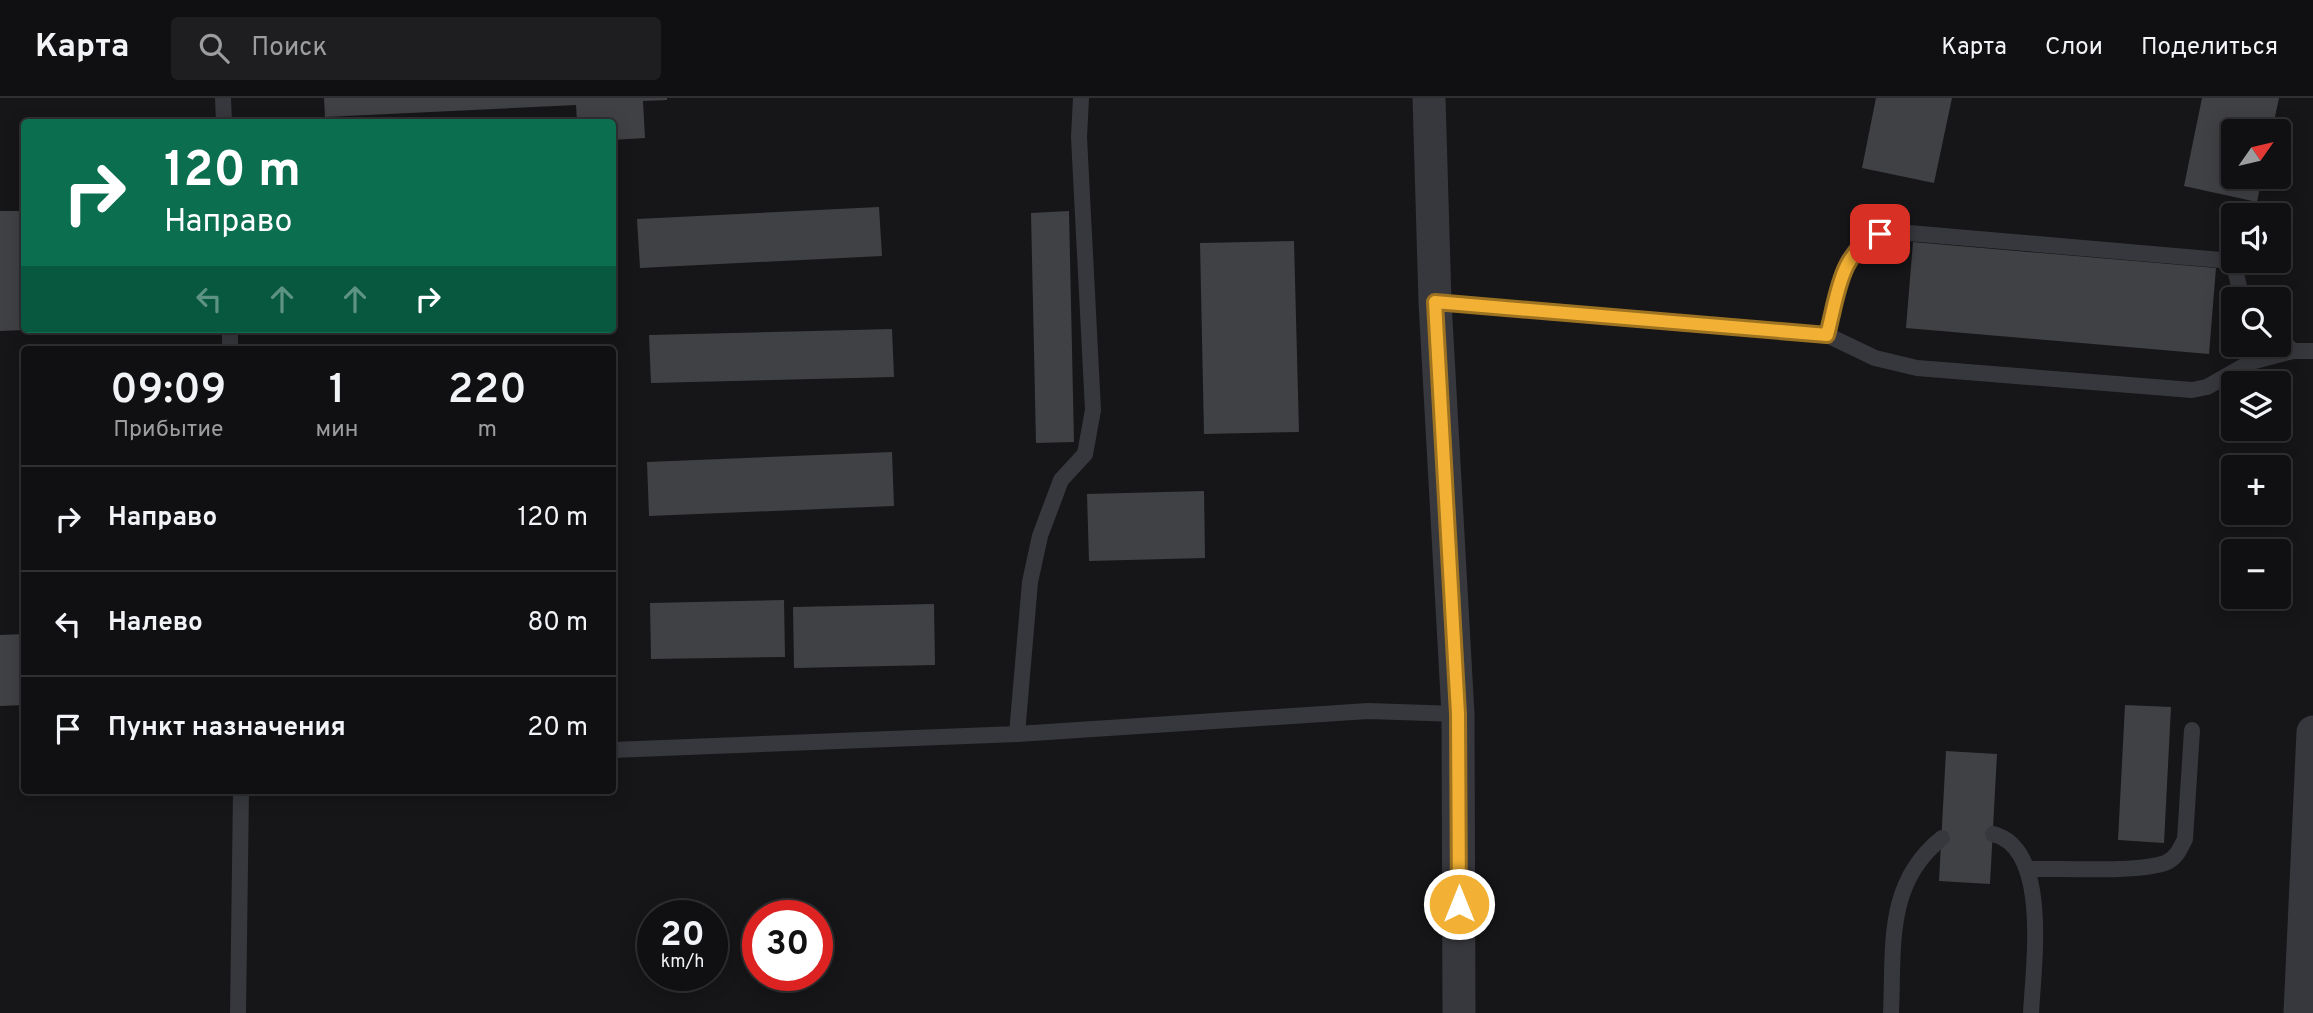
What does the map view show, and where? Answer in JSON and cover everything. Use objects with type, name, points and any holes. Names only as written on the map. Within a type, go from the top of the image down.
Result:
[{"type":"street","points":[[1429,98],[1435,302],[1458,714],[1459,1013]]},
{"type":"street","points":[[2300,1013],[2312,750]]},
{"type":"lane","points":[[223,98],[224,119]]},
{"type":"lane","points":[[1017,734],[1030,582],[1040,536],[1061,480],[1085,454],[1093,410],[1079,136],[1081,98]]},
{"type":"lane","points":[[1827,335],[1847,263],[1860,245],[1880,234],[1909,233],[2221,260],[2235,269],[2239,287]]},
{"type":"lane","points":[[1435,302],[1827,335],[1875,358],[1917,368],[2192,390],[2207,387],[2251,362],[2293,351],[2313,351]]},
{"type":"lane","points":[[616,750],[1017,734],[1368,711],[1458,714]]},
{"type":"lane","points":[[2027,869],[2146,867],[2166,863],[2177,855],[2185,839],[2192,730]]},
{"type":"lane","points":[[238,1013],[241,794]]},
{"type":"lane","points":[[1993,834],[2011,844],[2027,869],[2035,898],[2031,1013]]},
{"type":"lane","points":[[1891,1013],[1897,906],[1905,880],[1921,858],[1942,838]]},
{"type":"building","points":[[324,98],[667,98],[643,101],[645,138],[616,140],[616,119],[577,119],[576,105],[325,117]]},
{"type":"building","points":[[1876,98],[1952,98],[1934,183],[1862,168]]},
{"type":"building","points":[[2202,98],[2279,98],[2275,119],[2221,119],[2221,189],[2260,189],[2257,202],[2184,186]]},
{"type":"building","points":[[879,207],[882,256],[640,268],[637,219]]},
{"type":"building","points":[[0,211],[21,211],[21,330],[0,331]]},
{"type":"building","points":[[1069,211],[1074,442],[1036,443],[1031,213]]},
{"type":"building","points":[[1294,241],[1299,432],[1204,434],[1200,243]]},
{"type":"building","points":[[1913,242],[2216,268],[2209,354],[1906,328]]},
{"type":"building","points":[[892,329],[894,377],[651,383],[649,335]]},
{"type":"building","points":[[892,452],[894,506],[649,516],[647,462]]},
{"type":"building","points":[[1204,491],[1205,558],[1089,561],[1087,494]]},
{"type":"building","points":[[784,600],[785,657],[651,659],[650,603]]},
{"type":"building","points":[[934,604],[935,665],[794,668],[793,607]]},
{"type":"building","points":[[21,634],[21,705],[0,706],[0,635]]},
{"type":"building","points":[[2125,705],[2171,707],[2164,843],[2118,840]]},
{"type":"building","points":[[1946,751],[1997,754],[1990,884],[1939,881]]},
{"type":"route","points":[[1459,904],[1458,714],[1435,302],[1827,335],[1847,263],[1860,245],[1880,234]]}]
